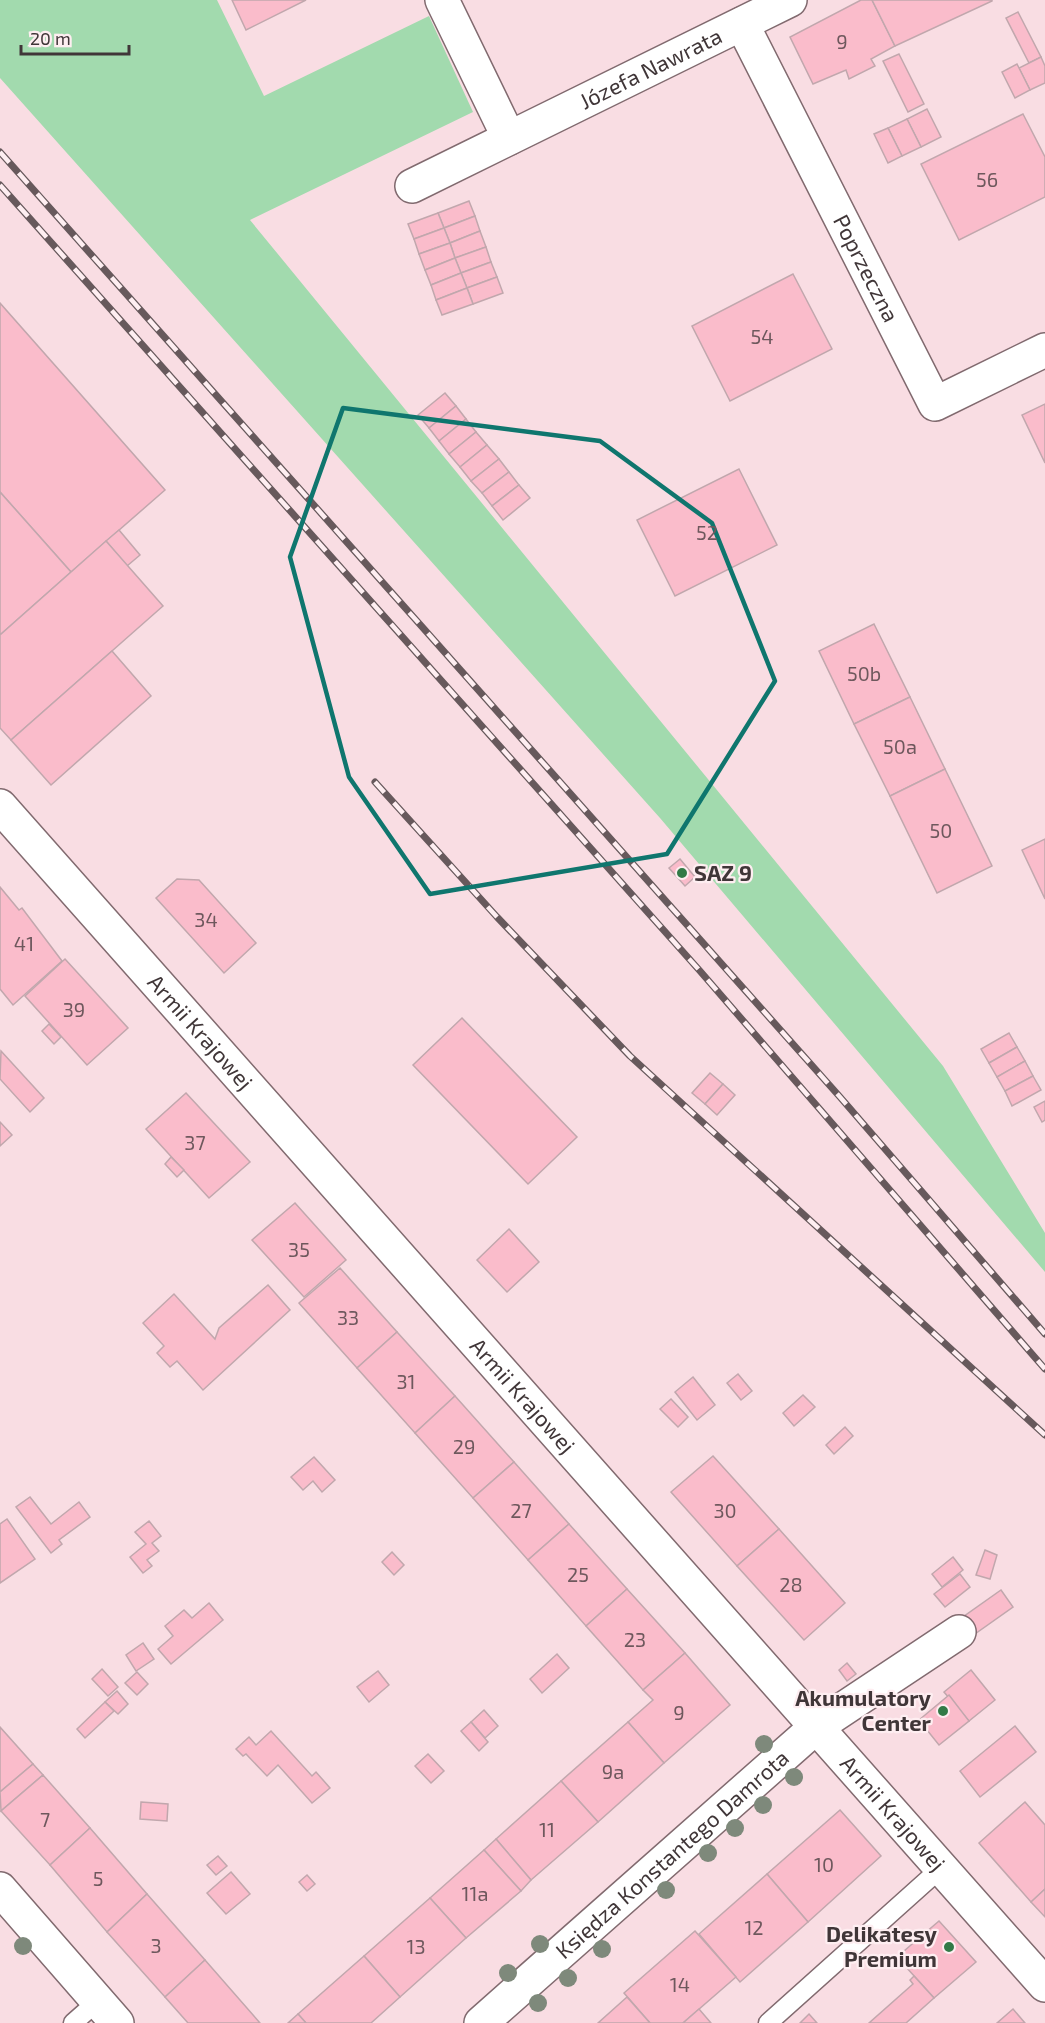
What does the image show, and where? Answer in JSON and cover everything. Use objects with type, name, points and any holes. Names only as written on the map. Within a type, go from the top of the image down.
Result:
[{"type":"street","points":[[442,0],[509,138]]},
{"type":"street","name":"Józefa Nawrata","points":[[412,186],[790,0]]},
{"type":"street","name":"Poprzeczna","points":[[742,24],[935,404],[1045,350]]},
{"type":"street","name":"Armii Krajowej","points":[[0,806],[1045,1985]]},
{"type":"street","name":"Księdza Konstantego Damrota","points":[[481,2023],[816,1727],[959,1632]]},
{"type":"street","points":[[0,1889],[108,2012]]},
{"type":"lane","points":[[768,2023],[941,1868]]},
{"type":"lane","points":[[73,2023],[108,2012]]},
{"type":"highlighted area","points":[[343,408],[600,441],[712,523],[775,681],[667,854],[430,894],[349,777],[290,557]]},
{"type":"green space","points":[[0,0],[217,0],[264,96],[429,16],[473,112],[250,220],[943,1066],[1045,1233],[1045,1272],[660,818],[0,78]]},
{"type":"building","points":[[232,0],[306,0],[246,30]]},
{"type":"building","points":[[861,0],[872,0],[895,46],[871,59],[875,66],[849,79],[846,70],[813,84],[790,37]]},
{"type":"building","points":[[872,0],[992,0],[992,1],[895,46]]},
{"type":"building","points":[[1018,12],[1041,57],[1029,63],[1006,18]]},
{"type":"building","points":[[899,54],[924,104],[908,112],[883,61]]},
{"type":"building","points":[[1041,57],[1045,66],[1045,83],[1030,90],[1019,68]]},
{"type":"building","points":[[1017,64],[1030,90],[1015,98],[1002,72]]},
{"type":"building","points":[[927,109],[941,137],[921,147],[907,119]]},
{"type":"building","points":[[1023,114],[1045,157],[1045,197],[959,240],[921,164]]},
{"type":"building","points":[[907,119],[921,147],[902,156],[888,128]]},
{"type":"building","points":[[888,128],[902,156],[888,163],[874,134]]},
{"type":"building","points":[[469,201],[475,216],[444,228],[438,213]]},
{"type":"building","points":[[438,213],[444,228],[414,239],[408,224]]},
{"type":"building","points":[[475,216],[480,231],[450,243],[444,228]]},
{"type":"building","points":[[444,228],[450,243],[419,254],[414,239]]},
{"type":"building","points":[[480,231],[486,247],[455,258],[450,243]]},
{"type":"building","points":[[450,243],[455,258],[425,270],[419,254]]},
{"type":"building","points":[[486,247],[491,262],[461,273],[455,258]]},
{"type":"building","points":[[455,258],[461,273],[431,285],[425,270]]},
{"type":"building","points":[[491,262],[497,277],[467,288],[461,273]]},
{"type":"building","points":[[461,273],[467,288],[436,300],[431,285]]},
{"type":"building","points":[[793,274],[832,349],[730,401],[692,326]]},
{"type":"building","points":[[497,277],[503,293],[473,304],[467,288]]},
{"type":"building","points":[[467,288],[473,304],[442,315],[436,300]]},
{"type":"building","points":[[0,303],[165,490],[71,572],[0,492]]},
{"type":"building","points":[[445,393],[456,406],[429,428],[418,415]]},
{"type":"building","points":[[1045,404],[1045,463],[1022,415]]},
{"type":"building","points":[[456,406],[466,419],[439,441],[429,428]]},
{"type":"building","points":[[466,419],[476,432],[449,454],[439,441]]},
{"type":"building","points":[[476,432],[487,445],[460,467],[449,454]]},
{"type":"building","points":[[487,445],[499,459],[471,481],[460,467]]},
{"type":"building","points":[[499,459],[509,472],[482,493],[471,481]]},
{"type":"building","points":[[739,469],[777,545],[675,596],[637,520]]},
{"type":"building","points":[[509,472],[519,485],[492,506],[482,493]]},
{"type":"building","points":[[519,485],[530,498],[503,520],[492,506]]},
{"type":"building","points":[[0,492],[71,572],[0,635]]},
{"type":"building","points":[[119,530],[140,555],[127,566],[106,541]]},
{"type":"building","points":[[106,541],[163,606],[11,740],[0,728],[0,635]]},
{"type":"building","points":[[874,624],[910,697],[854,724],[819,651]]},
{"type":"building","points":[[112,651],[151,696],[51,785],[11,740]]},
{"type":"building","points":[[910,697],[945,769],[890,796],[854,724]]},
{"type":"building","points":[[945,769],[992,866],[937,893],[890,796]]},
{"type":"building","points":[[1045,839],[1045,899],[1022,850]]},
{"type":"building","name":"SAZ 9","points":[[680,859],[695,877],[685,886],[669,868]]},
{"type":"building","points":[[177,879],[199,880],[256,943],[224,973],[156,898]]},
{"type":"building","points":[[0,887],[19,910],[22,908],[62,961],[13,1005],[0,989]]},
{"type":"building","points":[[65,959],[128,1028],[87,1065],[25,996]]},
{"type":"building","points":[[462,1018],[577,1137],[528,1184],[413,1065]]},
{"type":"building","points":[[49,1024],[61,1037],[54,1044],[42,1031]]},
{"type":"building","points":[[1009,1033],[1017,1047],[989,1063],[981,1049]]},
{"type":"building","points":[[1017,1047],[1025,1061],[997,1077],[989,1063]]},
{"type":"building","points":[[1,1051],[44,1098],[30,1112],[0,1079]]},
{"type":"building","points":[[1025,1061],[1033,1076],[1005,1091],[997,1077]]},
{"type":"building","points":[[710,1073],[723,1084],[705,1104],[692,1093]]},
{"type":"building","points":[[1033,1076],[1041,1090],[1012,1106],[1005,1091]]},
{"type":"building","points":[[723,1084],[735,1095],[717,1115],[705,1104]]},
{"type":"building","points":[[186,1093],[250,1162],[209,1198],[146,1129]]},
{"type":"building","points":[[1045,1101],[1045,1120],[1042,1122],[1034,1107]]},
{"type":"building","points":[[0,1122],[12,1135],[0,1146]]},
{"type":"building","points":[[171,1157],[184,1170],[177,1177],[165,1164]]},
{"type":"building","points":[[295,1203],[346,1260],[304,1297],[252,1240]]},
{"type":"building","points":[[509,1229],[539,1262],[507,1292],[477,1260]]},
{"type":"building","points":[[340,1268],[397,1332],[357,1368],[299,1303]]},
{"type":"building","points":[[268,1285],[290,1310],[203,1390],[177,1361],[170,1367],[157,1353],[164,1346],[143,1323],[174,1294],[215,1339],[219,1328]]},
{"type":"building","points":[[397,1332],[455,1396],[415,1433],[357,1368]]},
{"type":"building","points":[[738,1374],[752,1391],[741,1400],[727,1383]]},
{"type":"building","points":[[693,1377],[715,1405],[697,1420],[675,1392]]},
{"type":"building","points":[[803,1395],[815,1407],[794,1426],[783,1413]]},
{"type":"building","points":[[455,1396],[514,1462],[473,1498],[415,1433]]},
{"type":"building","points":[[671,1399],[688,1417],[678,1427],[660,1409]]},
{"type":"building","points":[[845,1427],[853,1436],[834,1454],[826,1445]]},
{"type":"building","points":[[713,1456],[779,1529],[737,1566],[671,1492]]},
{"type":"building","points":[[314,1457],[335,1480],[322,1492],[313,1481],[303,1490],[291,1477]]},
{"type":"building","points":[[514,1462],[569,1524],[528,1560],[473,1498]]},
{"type":"building","points":[[30,1497],[51,1524],[79,1502],[90,1517],[59,1540],[62,1544],[51,1553],[16,1507]]},
{"type":"building","points":[[7,1519],[35,1559],[0,1583],[0,1524]]},
{"type":"building","points":[[149,1521],[161,1536],[152,1543],[159,1551],[147,1560],[152,1566],[143,1573],[130,1557],[146,1544],[135,1532]]},
{"type":"building","points":[[569,1524],[627,1589],[586,1626],[528,1560]]},
{"type":"building","points":[[779,1529],[845,1603],[804,1640],[737,1566]]},
{"type":"building","points":[[985,1550],[997,1555],[990,1579],[976,1575]]},
{"type":"building","points":[[392,1552],[404,1565],[394,1575],[382,1562]]},
{"type":"building","points":[[953,1557],[963,1570],[942,1587],[932,1574]]},
{"type":"building","points":[[960,1574],[970,1587],[945,1607],[934,1594]]},
{"type":"building","points":[[627,1589],[685,1653],[643,1690],[586,1626]]},
{"type":"building","points":[[1001,1590],[1013,1607],[965,1641],[953,1624]]},
{"type":"building","points":[[209,1603],[223,1620],[171,1664],[158,1649],[173,1636],[165,1626],[184,1610],[192,1618]]},
{"type":"building","points":[[143,1643],[154,1659],[136,1671],[126,1655]]},
{"type":"building","points":[[685,1653],[730,1705],[664,1763],[628,1722],[653,1700],[643,1690]]},
{"type":"building","points":[[557,1654],[569,1668],[542,1693],[530,1679]]},
{"type":"building","points":[[847,1663],[856,1674],[847,1681],[839,1670]]},
{"type":"building","points":[[102,1669],[118,1687],[108,1696],[92,1679]]},
{"type":"building","points":[[971,1670],[995,1700],[969,1721],[944,1692]]},
{"type":"building","points":[[378,1671],[389,1685],[369,1702],[357,1687]]},
{"type":"building","points":[[137,1672],[148,1684],[137,1695],[125,1683]]},
{"type":"building","points":[[117,1691],[128,1704],[118,1714],[105,1702]]},
{"type":"building","points":[[949,1695],[969,1721],[939,1745],[919,1720]]},
{"type":"building","points":[[105,1702],[114,1711],[85,1738],[77,1729]]},
{"type":"building","points":[[484,1710],[498,1726],[485,1738],[471,1722]]},
{"type":"building","points":[[471,1722],[488,1742],[479,1751],[461,1731]]},
{"type":"building","points":[[628,1722],[664,1763],[598,1822],[561,1781]]},
{"type":"building","points":[[1015,1726],[1036,1752],[980,1797],[960,1771]]},
{"type":"building","points":[[0,1727],[33,1764],[0,1792]]},
{"type":"building","points":[[271,1731],[312,1776],[316,1772],[330,1788],[312,1803],[278,1765],[267,1776],[246,1754],[243,1756],[236,1749],[249,1737],[256,1745]]},
{"type":"building","points":[[428,1754],[444,1771],[431,1783],[415,1766]]},
{"type":"building","points":[[33,1764],[43,1775],[1,1811],[0,1792]]},
{"type":"building","points":[[43,1775],[90,1828],[50,1865],[1,1811]]},
{"type":"building","points":[[561,1781],[598,1822],[531,1880],[496,1839]]},
{"type":"building","points":[[141,1802],[168,1804],[167,1821],[140,1819]]},
{"type":"building","points":[[1025,1802],[1045,1825],[1045,1889],[1031,1902],[979,1843]]},
{"type":"building","points":[[840,1810],[881,1856],[808,1922],[767,1874]]},
{"type":"building","points":[[90,1828],[147,1894],[107,1932],[50,1865]]},
{"type":"building","points":[[496,1839],[531,1880],[521,1891],[484,1850]]},
{"type":"building","points":[[484,1850],[521,1891],[466,1938],[430,1898]]},
{"type":"building","points":[[218,1856],[227,1866],[216,1875],[207,1865]]},
{"type":"building","points":[[231,1872],[250,1894],[226,1914],[207,1893]]},
{"type":"building","points":[[767,1874],[808,1922],[740,1982],[699,1934]]},
{"type":"building","points":[[307,1875],[315,1884],[307,1891],[299,1882]]},
{"type":"building","points":[[1045,1889],[1045,1917],[1031,1902]]},
{"type":"building","points":[[147,1894],[205,1960],[165,1997],[107,1932]]},
{"type":"building","points":[[430,1898],[466,1938],[400,1997],[364,1956]]},
{"type":"building","points":[[939,1921],[976,1962],[934,1998],[897,1957]]},
{"type":"building","points":[[695,1931],[736,1977],[683,2023],[650,2023],[624,1993]]},
{"type":"building","points":[[364,1956],[400,1997],[371,2023],[306,2023],[298,2014]]},
{"type":"building","points":[[205,1960],[260,2023],[188,2023],[165,1997]]},
{"type":"building","points":[[914,1976],[934,1998],[906,2023],[869,2023],[913,1984],[910,1980]]},
{"type":"building","points":[[627,1997],[650,2023],[598,2023]]},
{"type":"building","points":[[699,2009],[711,2023],[683,2023]]},
{"type":"building","points":[[1013,2009],[1025,2023],[997,2023]]},
{"type":"building","points":[[298,2014],[306,2023],[288,2023]]},
{"type":"building","points":[[809,2014],[817,2023],[800,2023]]},
{"type":"railway","points":[[0,152],[840,1097],[1045,1334]]},
{"type":"railway","points":[[0,185],[700,971],[1045,1369]]},
{"type":"railway","points":[[375,782],[497,917],[630,1056],[1045,1435]]},
{"type":"place","name":"SAZ 9","points":[[682,873]]},
{"type":"place","name":"Akumulatory Center","points":[[943,1711]]},
{"type":"place","name":"Delikatesy Premium","points":[[949,1947]]}]
